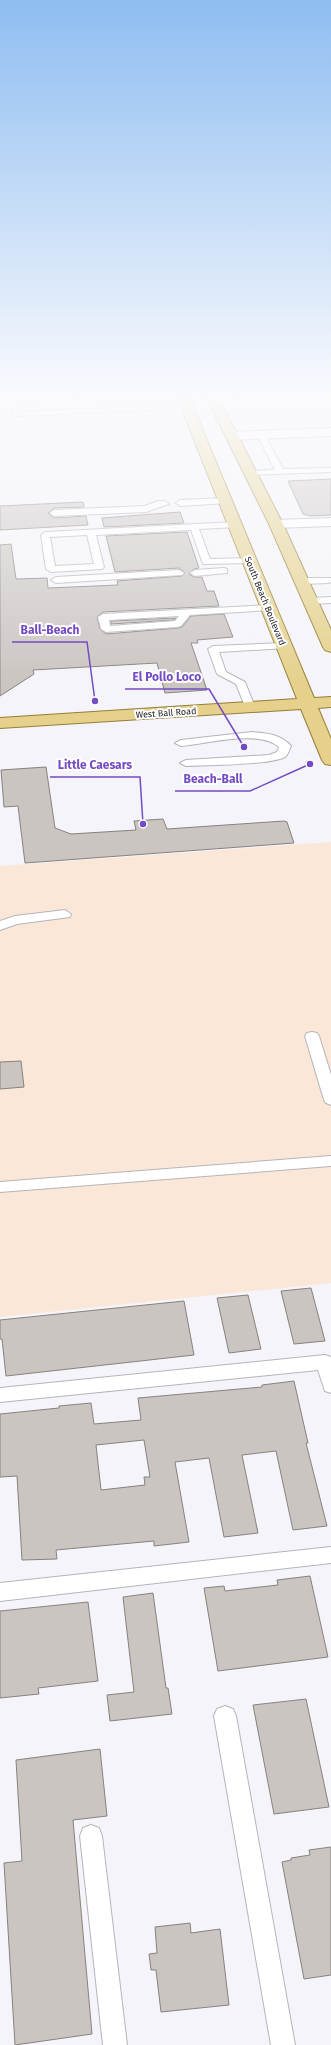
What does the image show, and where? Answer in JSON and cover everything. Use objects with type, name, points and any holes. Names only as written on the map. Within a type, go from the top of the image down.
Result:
[{"type":"main road","name":"South Beach Boulevard","points":[[222,492],[283,646],[331,760]]},
{"type":"main road","points":[[261,492],[331,645]]},
{"type":"main road","name":"West Ball Road","points":[[0,723],[331,702]]},
{"type":"street","points":[[276,524],[331,522]]},
{"type":"lane","points":[[180,503],[225,501]]},
{"type":"lane","points":[[54,513],[146,509],[158,504],[165,504]]},
{"type":"lane","points":[[91,532],[99,567],[52,569],[45,535],[91,532],[234,525]]},
{"type":"lane","points":[[194,527],[206,562],[250,565]]},
{"type":"lane","points":[[195,573],[250,565]]},
{"type":"lane","points":[[56,580],[179,574]]},
{"type":"lane","points":[[302,581],[329,580]]},
{"type":"lane","points":[[311,601],[331,600]]},
{"type":"lane","points":[[187,612],[178,624],[106,629],[103,617],[187,612],[268,608]]},
{"type":"lane","points":[[250,708],[240,682],[222,674],[214,649],[283,646]]},
{"type":"lane","points":[[180,743],[215,738],[262,735],[278,738],[284,746],[282,754],[270,758],[186,763]]},
{"type":"lane","points":[[0,926],[15,920],[65,914]]},
{"type":"lane","points":[[312,1036],[331,1100]]},
{"type":"lane","points":[[0,1187],[331,1161]]},
{"type":"lane","points":[[0,1395],[325,1362],[331,1386]]},
{"type":"lane","points":[[0,1592],[331,1555]]},
{"type":"lane","points":[[225,1716],[283,2045]]},
{"type":"lane","points":[[91,1836],[115,2045]]},
{"type":"shaded area","points":[[331,842],[331,1283],[0,1317],[0,866]]},
{"type":"building","points":[[293,492],[331,492],[331,515],[311,516],[303,514]]},
{"type":"building","points":[[83,502],[84,507],[54,508],[48,513],[54,518],[86,516],[88,525],[0,530],[0,506]]},
{"type":"building","points":[[180,512],[184,523],[104,527],[102,518]]},
{"type":"building","points":[[187,532],[199,568],[194,569],[189,574],[194,577],[202,577],[207,591],[214,591],[219,606],[103,612],[97,617],[100,629],[106,634],[178,628],[182,627],[191,616],[224,614],[233,637],[197,640],[198,643],[191,643],[207,690],[165,693],[157,663],[33,670],[34,674],[0,696],[0,545],[11,544],[16,579],[47,578],[48,588],[118,585],[117,581],[182,576],[185,573],[179,568],[115,572],[106,536]]},
{"type":"building","points":[[176,618],[174,620],[111,624],[111,621]]},
{"type":"building","points":[[46,767],[55,828],[71,834],[136,830],[134,821],[163,819],[167,829],[284,821],[287,822],[294,843],[25,863],[18,806],[4,807],[1,770]]},
{"type":"building","points":[[21,1061],[24,1087],[0,1089],[0,1062]]},
{"type":"building","points":[[311,1288],[325,1341],[294,1344],[281,1291]]},
{"type":"building","points":[[248,1295],[261,1349],[229,1353],[217,1298]]},
{"type":"building","points":[[184,1301],[194,1355],[6,1376],[2,1339],[0,1339],[0,1320]]},
{"type":"building","points":[[294,1381],[308,1443],[306,1443],[327,1526],[293,1530],[276,1451],[242,1455],[258,1533],[224,1537],[209,1458],[175,1462],[189,1542],[154,1546],[154,1541],[56,1550],[57,1559],[22,1560],[17,1476],[0,1477],[0,1414],[91,1403],[94,1424],[141,1420],[138,1398],[262,1387],[262,1385]],"holes":[[[144,1440],[150,1477],[144,1477],[145,1485],[101,1490],[96,1445]]]},
{"type":"building","points":[[310,1576],[328,1657],[218,1671],[204,1588],[224,1586],[225,1591],[278,1585],[277,1580]]},
{"type":"building","points":[[153,1593],[166,1688],[168,1688],[172,1714],[110,1721],[107,1695],[134,1692],[123,1597]]},
{"type":"building","points":[[88,1602],[98,1681],[38,1688],[39,1694],[0,1698],[0,1611]]},
{"type":"building","points":[[306,1699],[329,1807],[274,1814],[253,1705]]},
{"type":"building","points":[[100,1749],[107,1816],[73,1820],[92,2034],[15,2045],[4,1863],[22,1861],[16,1760]]},
{"type":"building","points":[[331,1847],[331,1975],[304,1979],[282,1862],[291,1860],[291,1858],[310,1855],[309,1850]]},
{"type":"building","points":[[190,1923],[191,1933],[220,1929],[229,2005],[161,2012],[156,1970],[151,1970],[149,1954],[157,1953],[155,1927]]},
{"type":"place","name":"Ball-Beach","points":[[95,701]]},
{"type":"place","name":"El Pollo Loco","points":[[244,747]]},
{"type":"place","name":"Beach-Ball","points":[[310,764]]},
{"type":"place","name":"Little Caesars","points":[[143,824]]}]
